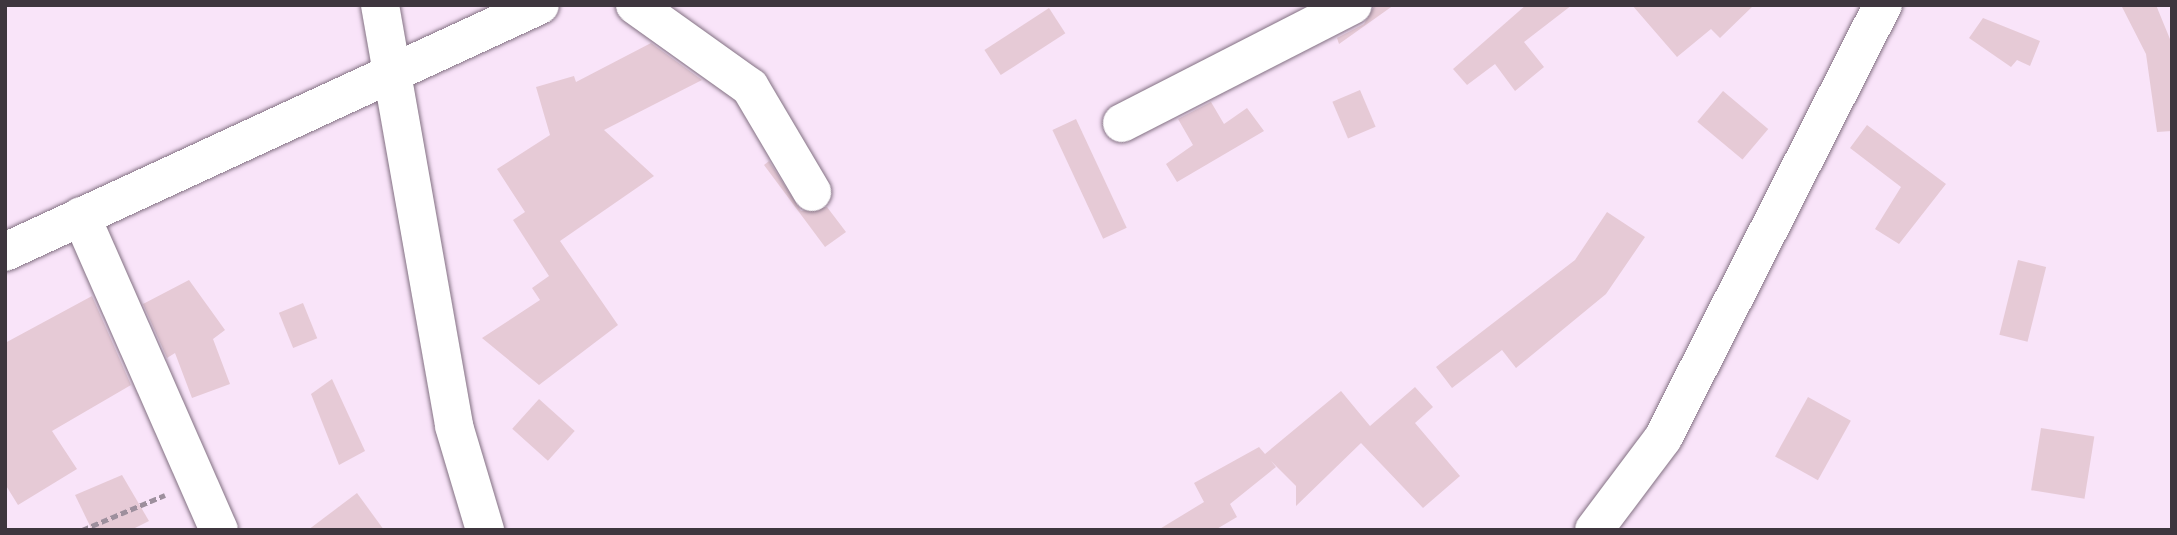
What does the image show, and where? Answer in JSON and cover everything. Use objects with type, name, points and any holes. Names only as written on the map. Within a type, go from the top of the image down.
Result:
[{"type":"street","points":[[380,5],[388,72],[435,296],[454,426],[485,530]]},
{"type":"street","points":[[5,251],[388,72],[540,5]]},
{"type":"street","points":[[635,5],[750,87],[812,192]]},
{"type":"street","points":[[1122,123],[1353,5]]},
{"type":"street","points":[[1594,530],[1663,438],[1883,5]]},
{"type":"street","points":[[81,216],[202,480],[219,530]]},
{"type":"path","points":[[82,530],[202,480]]},
{"type":"building","points":[[1375,5],[1394,5],[1339,44],[1337,38],[1364,24]]},
{"type":"building","points":[[1526,5],[1572,5],[1524,42],[1544,67],[1515,91],[1495,64],[1467,85],[1453,69]]},
{"type":"building","points":[[1632,5],[1754,5],[1720,38],[1711,29],[1677,57]]},
{"type":"building","points":[[2121,5],[2156,5],[2172,44],[2172,131],[2157,132],[2146,54]]},
{"type":"building","points":[[1049,8],[1065,33],[1001,75],[984,50]]},
{"type":"building","points":[[1983,18],[2040,41],[2030,66],[2017,60],[2011,67],[1969,38]]},
{"type":"building","points":[[651,43],[702,80],[604,130],[654,176],[560,241],[618,325],[539,385],[482,338],[540,300],[532,288],[549,276],[513,220],[525,212],[497,169],[550,135],[536,87],[574,76],[576,82]]},
{"type":"building","points":[[1360,90],[1376,127],[1348,139],[1332,102]]},
{"type":"building","points":[[1723,91],[1768,129],[1742,160],[1697,122]]},
{"type":"building","points":[[1211,102],[1224,124],[1247,108],[1264,131],[1177,182],[1166,164],[1193,145],[1178,119]]},
{"type":"building","points":[[1076,119],[1127,228],[1103,239],[1052,130]]},
{"type":"building","points":[[1867,125],[1946,184],[1899,244],[1875,229],[1901,187],[1850,148]]},
{"type":"building","points":[[769,161],[801,211],[827,207],[846,232],[825,247],[764,165]]},
{"type":"building","points":[[1607,212],[1645,237],[1606,294],[1516,368],[1502,350],[1452,388],[1436,367],[1575,260]]},
{"type":"building","points":[[2018,260],[2046,267],[2028,342],[1999,335]]},
{"type":"building","points":[[189,280],[225,330],[213,339],[230,384],[192,398],[175,353],[167,358],[143,304]]},
{"type":"building","points":[[92,296],[131,385],[52,431],[77,469],[18,505],[5,484],[5,343]]},
{"type":"building","points":[[303,303],[317,338],[293,348],[279,313]]},
{"type":"building","points":[[332,379],[365,451],[339,465],[311,394]]},
{"type":"building","points":[[1415,387],[1433,407],[1415,423],[1460,476],[1423,508],[1361,443],[1296,506],[1296,486],[1271,461],[1276,467],[1230,504],[1237,517],[1215,530],[1158,530],[1204,502],[1194,483],[1259,447],[1265,454],[1341,391],[1370,426]]},
{"type":"building","points":[[1808,397],[1851,421],[1818,480],[1775,456]]},
{"type":"building","points":[[539,399],[575,431],[548,461],[512,429]]},
{"type":"building","points":[[2041,428],[2094,436],[2084,499],[2031,490]]},
{"type":"building","points":[[122,475],[149,521],[131,530],[92,530],[75,495]]},
{"type":"building","points":[[357,493],[384,530],[308,530]]}]
